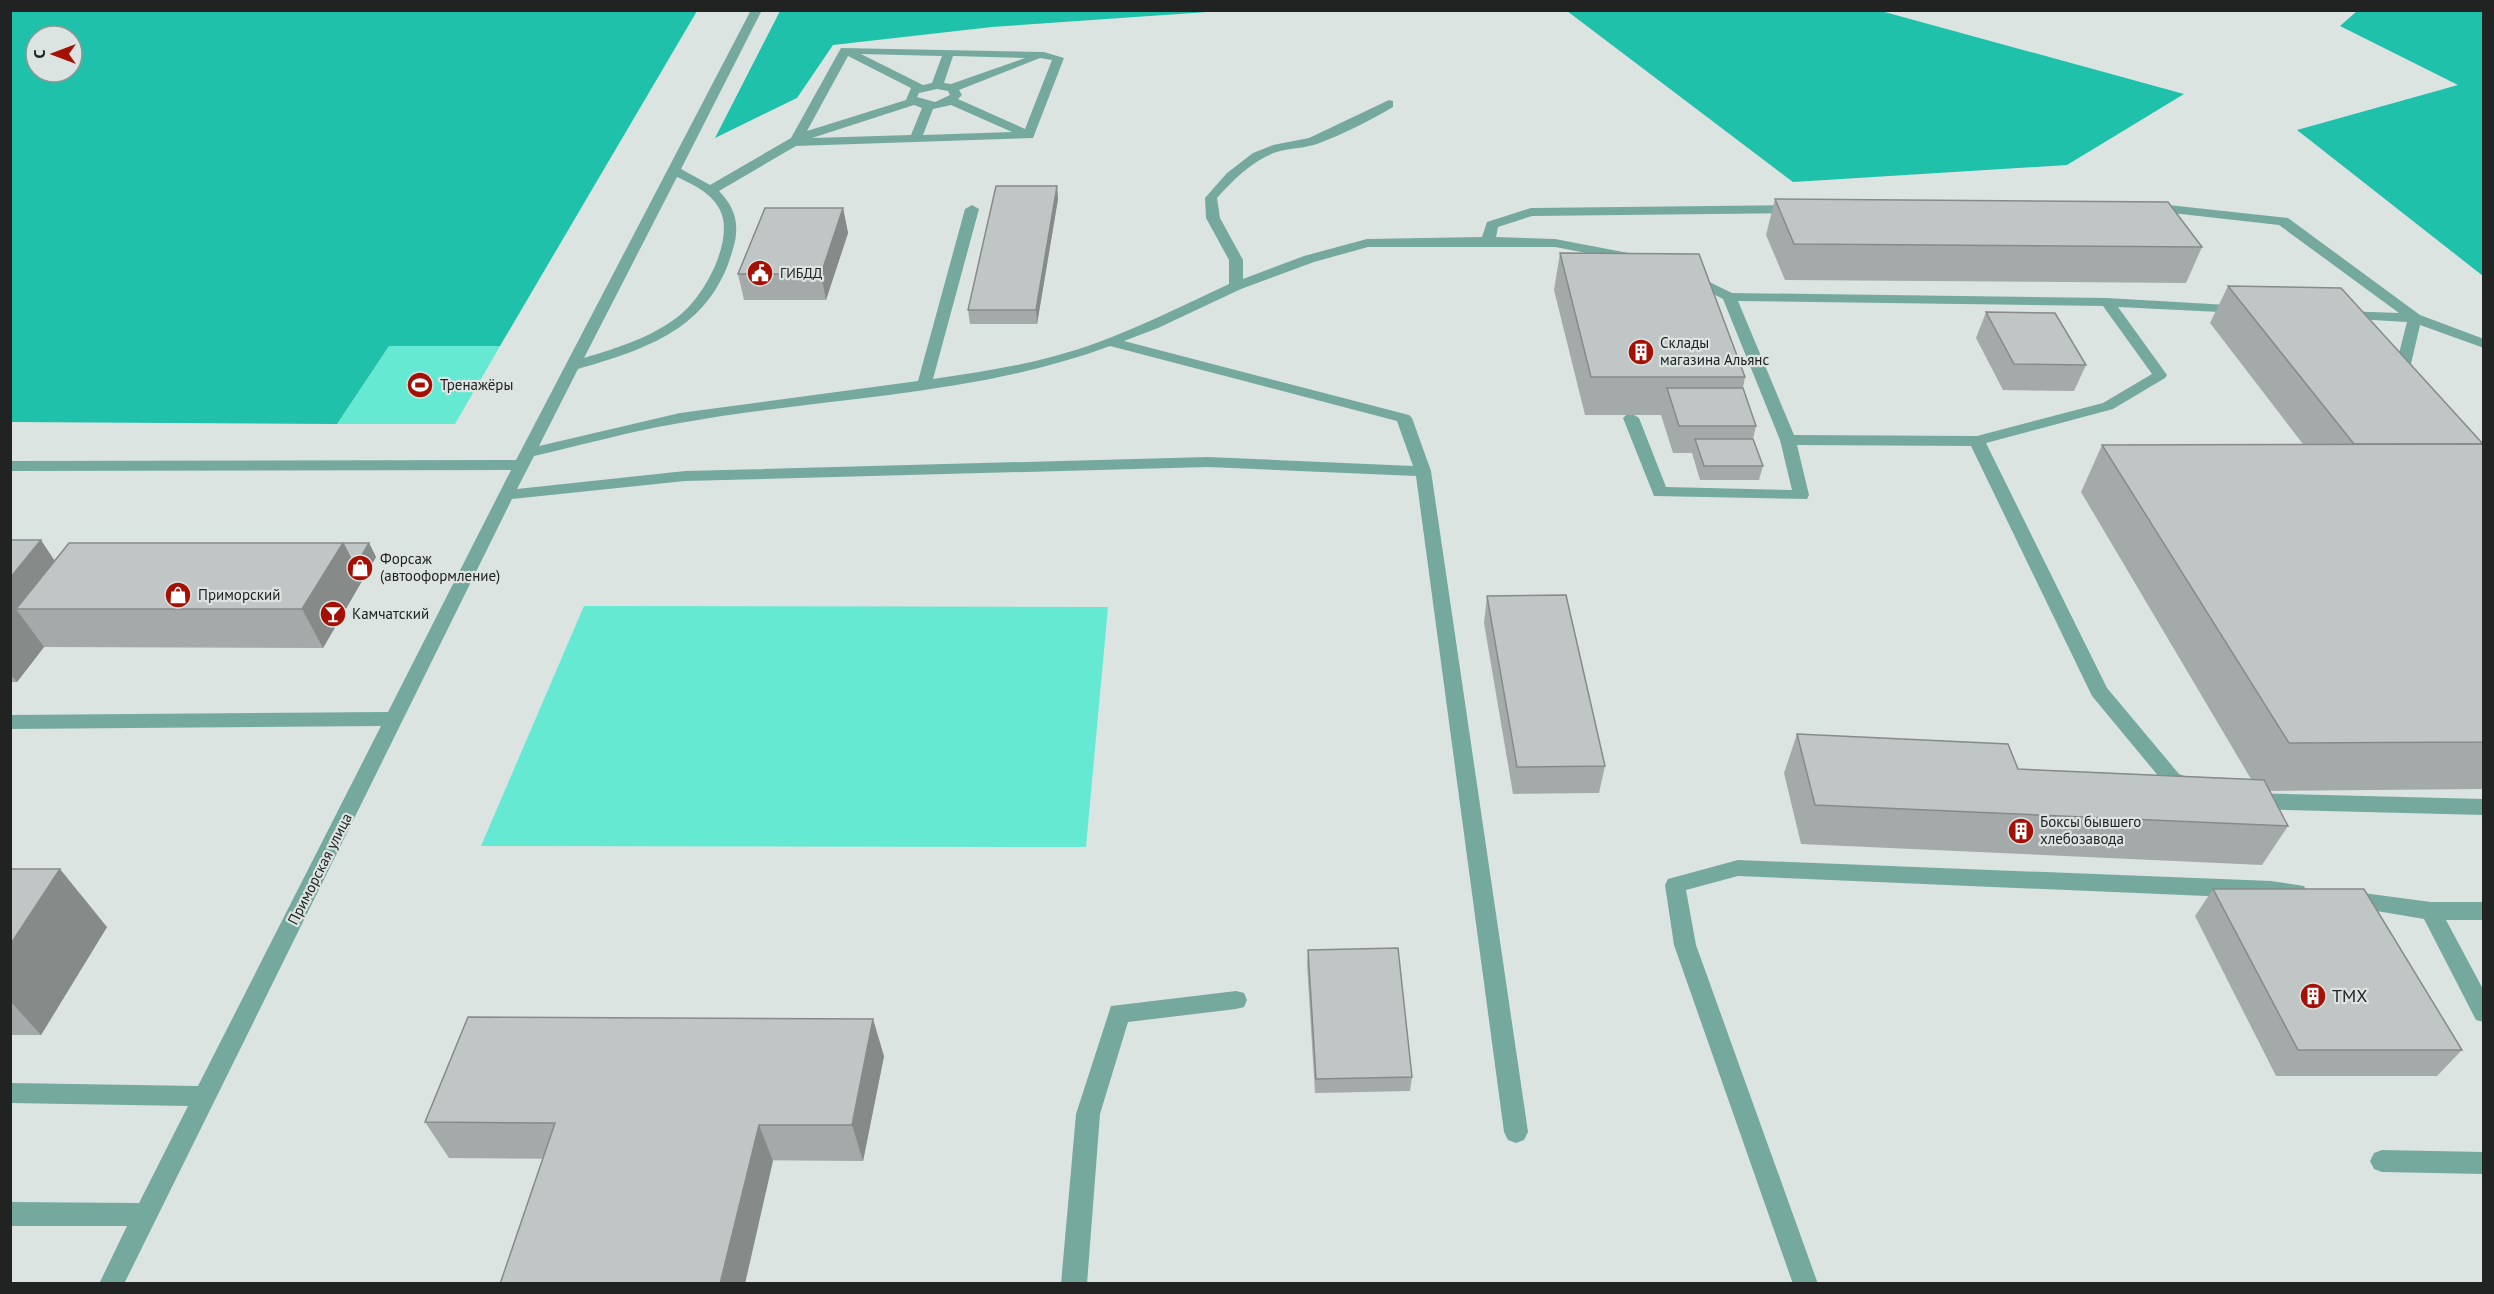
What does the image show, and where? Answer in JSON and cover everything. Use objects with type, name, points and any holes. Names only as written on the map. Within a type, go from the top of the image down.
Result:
[{"type":"street","name":"Приморская улица","points":[[111,1284],[506,495],[757,10]]},
{"type":"street","points":[[845,50],[1044,55],[1058,58],[1029,135]]},
{"type":"street","points":[[845,50],[920,87],[938,85],[1029,135]]},
{"type":"street","points":[[795,142],[845,50]]},
{"type":"street","points":[[938,85],[949,53]]},
{"type":"street","points":[[915,139],[929,105],[1044,55]]},
{"type":"street","points":[[914,100],[911,95],[920,87]]},
{"type":"street","points":[[711,190],[795,142],[914,100],[929,105]]},
{"type":"street","points":[[1236,286],[1236,260],[1213,218],[1211,198],[1223,183],[1247,163],[1274,149],[1311,142],[1368,117],[1389,104]]},
{"type":"street","points":[[795,142],[1029,135]]},
{"type":"street","points":[[574,366],[630,348],[671,327],[697,307],[716,281],[732,236],[729,214],[720,196],[675,170]]},
{"type":"street","points":[[2134,207],[2157,207],[2283,221],[2415,318],[2484,344]]},
{"type":"street","points":[[924,385],[972,209]]},
{"type":"street","points":[[1488,241],[1492,225],[1531,212],[1815,209]]},
{"type":"street","points":[[10,466],[525,459],[680,418],[986,376],[1061,358],[1153,325],[1236,286],[1309,259],[1367,243],[1488,241],[1555,243],[1654,261]]},
{"type":"street","points":[[1674,268],[1729,297],[2107,302],[2261,310]]},
{"type":"street","points":[[1630,418],[1660,492],[1801,495],[1788,440],[1729,297]]},
{"type":"street","points":[[1788,440],[1977,441],[2108,406],[2160,375],[2107,302]]},
{"type":"street","points":[[2332,314],[2415,318]]},
{"type":"street","points":[[2415,318],[2403,365],[2425,390]]},
{"type":"street","points":[[1108,341],[1404,418],[1423,471],[1516,1132]]},
{"type":"street","points":[[1977,441],[2099,691],[2172,779],[2204,792]]},
{"type":"street","points":[[506,495],[686,476],[1160,463],[1208,462],[1423,471]]},
{"type":"street","points":[[10,722],[395,719]]},
{"type":"street","points":[[2238,801],[2484,807]]},
{"type":"street","points":[[1806,1284],[1685,945],[1675,885],[1738,868],[2271,889],[2431,911],[2484,911]]},
{"type":"street","points":[[2431,911],[2484,1013]]},
{"type":"street","points":[[1074,1284],[1088,1114],[1119,1013],[1236,1000]]},
{"type":"street","points":[[10,1093],[206,1096]]},
{"type":"street","points":[[2382,1161],[2484,1163]]},
{"type":"street","points":[[10,1214],[146,1215]]},
{"type":"green space","points":[[11,10],[697,10],[500,346],[389,346],[337,424],[11,422]]},
{"type":"green space","points":[[780,11],[1222,11],[992,27],[833,45],[797,98],[715,138]]},
{"type":"green space","points":[[1567,11],[1881,11],[2184,94],[2067,165],[1793,182]]},
{"type":"green space","points":[[2357,11],[2483,11],[2483,276],[2297,130],[2458,85],[2340,26]]},
{"type":"green space","name":"Тренажёры","points":[[389,346],[500,346],[455,424],[337,424]]},
{"type":"green space","points":[[584,606],[1108,607],[1086,847],[481,846]]},
{"type":"building","points":[[996,186],[1057,186],[1036,310],[968,310]]},
{"type":"building","points":[[1775,199],[2168,202],[2202,247],[1794,244]]},
{"type":"building","points":[[765,208],[843,208],[821,274],[738,274]]},
{"type":"building","name":"Склады магазина Альянс","points":[[1560,253],[1699,254],[1745,377],[1591,377]]},
{"type":"building","points":[[2228,286],[2341,288],[2483,444],[2354,444]]},
{"type":"building","points":[[1986,312],[2055,313],[2086,365],[2014,364]]},
{"type":"building","points":[[1667,388],[1743,388],[1756,426],[1679,426]]},
{"type":"building","points":[[1695,439],[1753,439],[1763,466],[1704,466]]},
{"type":"building","points":[[2484,444],[2484,742],[2289,743],[2102,445]]},
{"type":"building","points":[[10,540],[41,540],[10,578]]},
{"type":"building","points":[[69,543],[343,543],[302,609],[16,609]]},
{"type":"building","points":[[343,543],[369,543],[355,567]]},
{"type":"building","points":[[1566,595],[1605,766],[1517,767],[1487,596]]},
{"type":"building","points":[[1797,734],[2008,744],[2018,769],[2264,780],[2288,826],[1815,805]]},
{"type":"building","points":[[10,869],[60,869],[10,945]]},
{"type":"building","name":"ТМХ","points":[[2213,889],[2364,889],[2462,1050],[2298,1050]]},
{"type":"building","points":[[1398,948],[1412,1077],[1316,1079],[1308,950]]},
{"type":"building","points":[[468,1017],[873,1019],[852,1125],[759,1125],[720,1284],[500,1284],[555,1123],[425,1122]]},
{"type":"place","name":"ГИБДД","points":[[760,273]]},
{"type":"place","name":"Склады магазина Альянс","points":[[1641,352]]},
{"type":"place","name":"Тренажёры","points":[[420,385]]},
{"type":"place","name":"Форсаж (автооформление)","points":[[360,568]]},
{"type":"place","name":"Приморский","points":[[178,595]]},
{"type":"place","name":"Камчатский","points":[[333,614]]},
{"type":"place","name":"Боксы бывшего хлебозавода","points":[[2021,831]]},
{"type":"place","name":"ТМХ","points":[[2313,996]]}]
